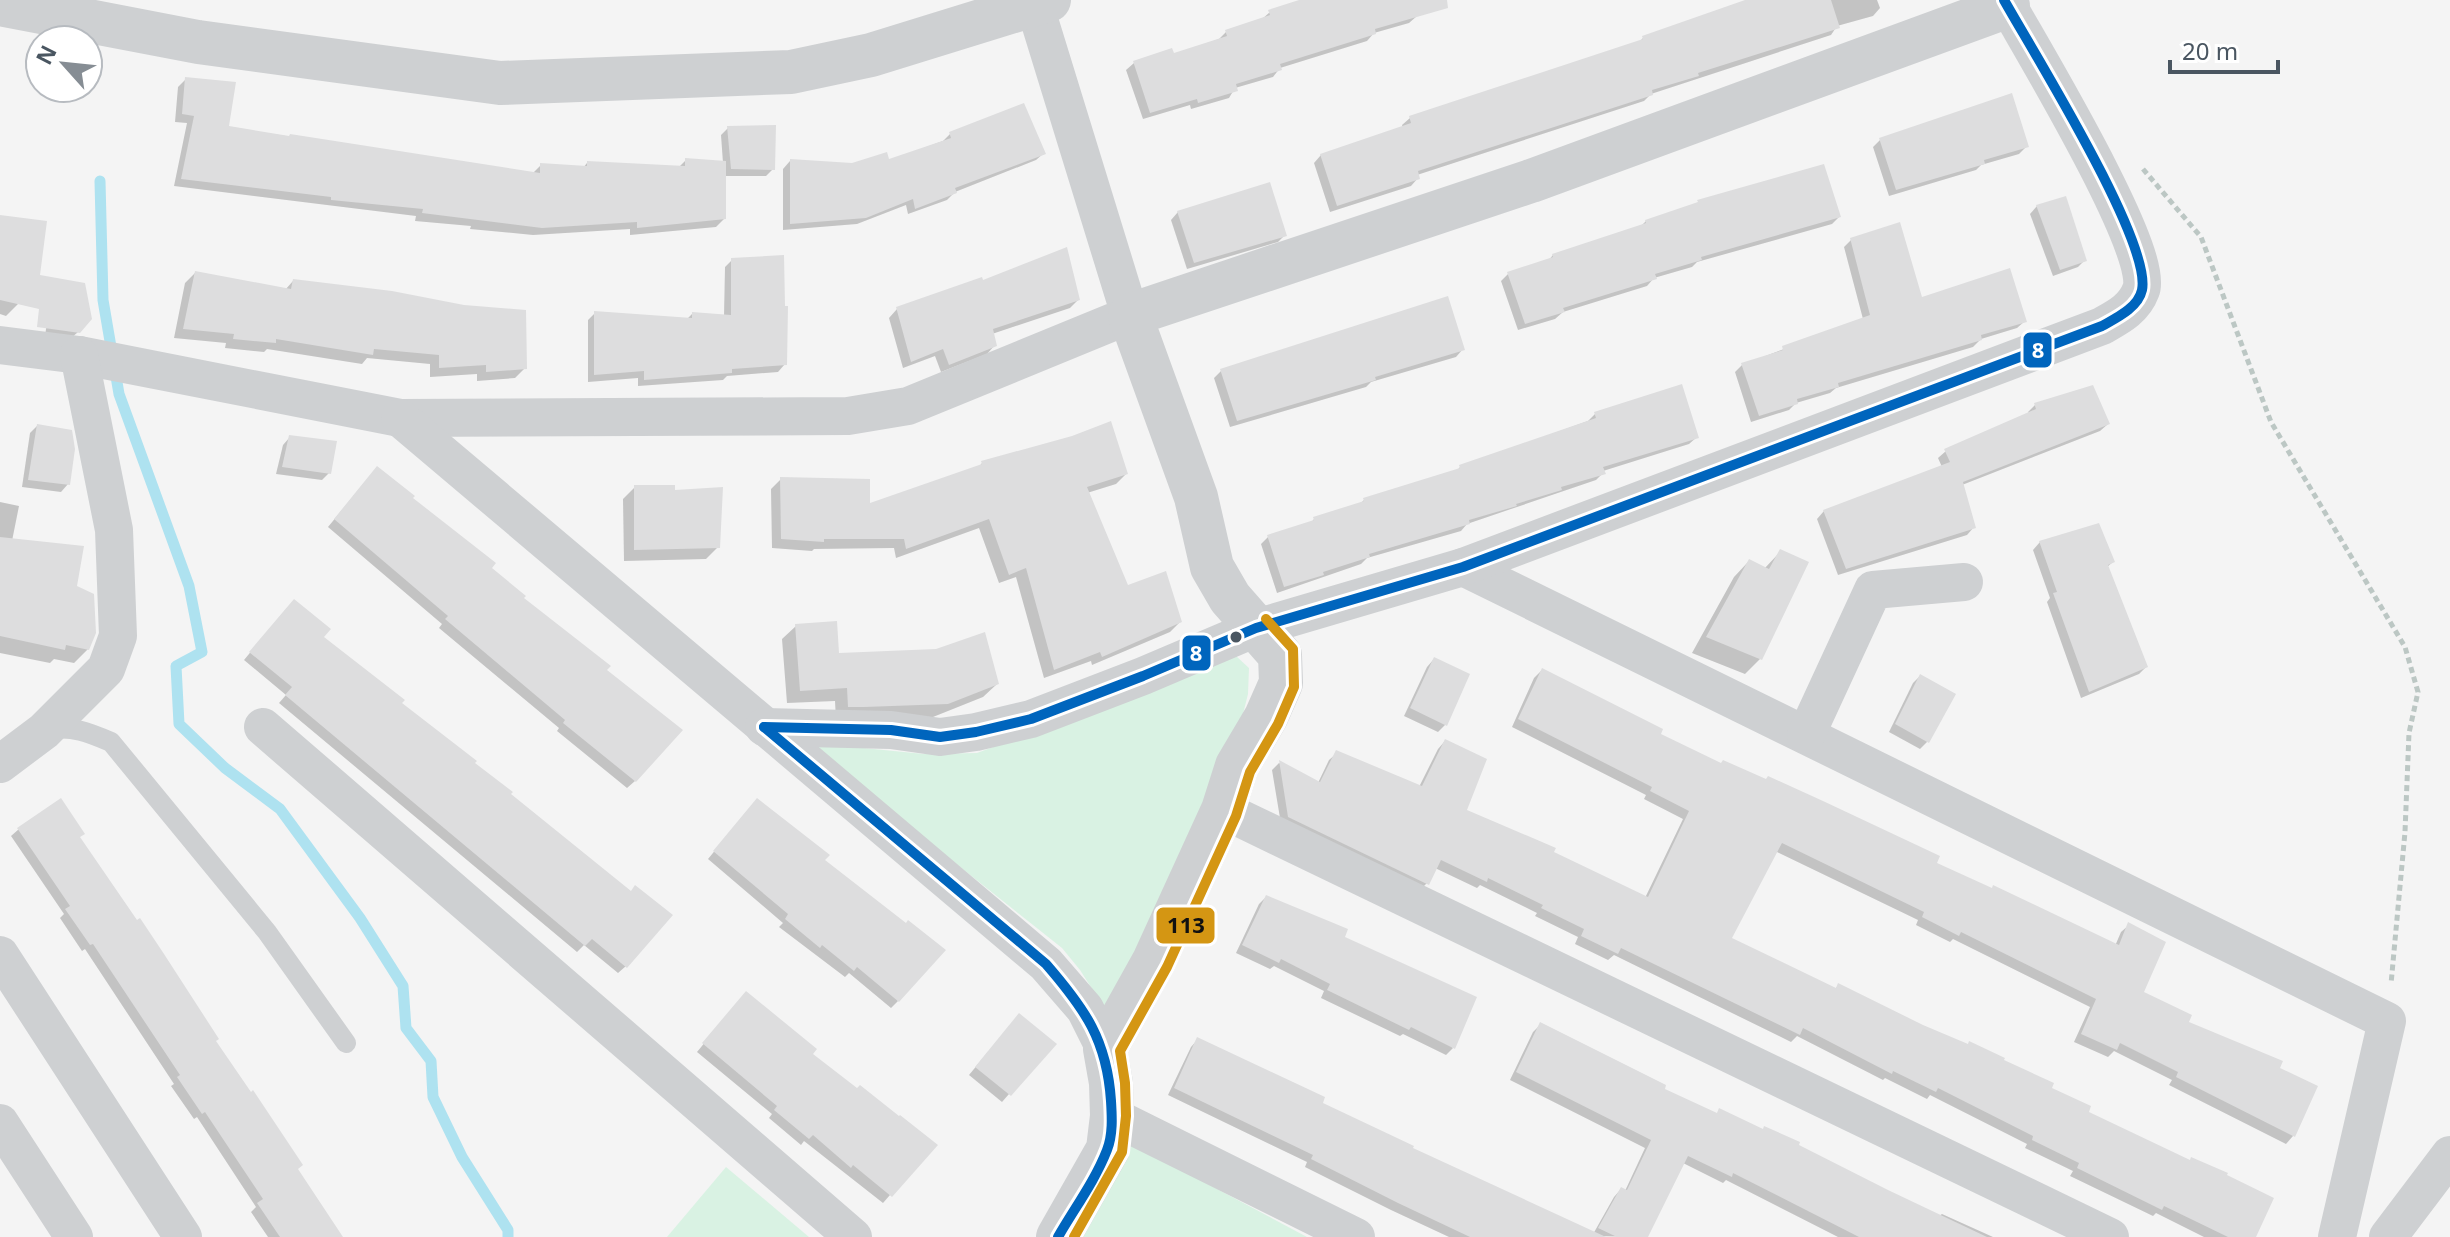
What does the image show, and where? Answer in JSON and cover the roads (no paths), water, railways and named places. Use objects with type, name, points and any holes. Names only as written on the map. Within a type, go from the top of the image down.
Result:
[{"type":"street","points":[[0,4],[198,42],[500,83],[791,72],[871,55],[1039,2],[1130,315],[1196,497],[1212,567],[1230,598],[1280,655],[1281,683],[1266,717],[1237,766],[1223,810],[1154,961],[1105,1049]]},
{"type":"street","points":[[0,345],[79,355],[400,418],[848,416],[880,413],[908,406],[1130,315],[1531,181],[2006,3],[2070,117],[2130,233],[2141,263],[2143,289],[2126,313],[2102,326],[1463,567],[1256,628],[1031,719],[940,737],[891,730],[764,727]]},
{"type":"street","points":[[0,764],[44,731],[106,669],[118,636],[114,530],[79,355]]},
{"type":"street","points":[[400,418],[1046,964],[1085,1009],[1105,1049],[1111,1083],[1112,1116],[1108,1149],[1058,1237]]},
{"type":"street","points":[[1463,567],[2387,1021],[2337,1237]]},
{"type":"street","points":[[1806,735],[1873,590],[1964,582]]},
{"type":"street","points":[[263,727],[853,1237]]},
{"type":"street","points":[[1223,810],[2110,1237]]},
{"type":"street","points":[[0,955],[183,1237]]},
{"type":"street","points":[[1112,1116],[1356,1237]]},
{"type":"street","points":[[0,1123],[74,1237]]},
{"type":"street","points":[[2388,1237],[2450,1155]]},
{"type":"lane","points":[[44,731],[60,728],[83,730],[111,742],[267,932],[346,1043]]},
{"type":"waterway","points":[[100,181],[103,300],[119,394],[189,586],[202,652],[176,666],[179,724],[225,768],[280,809],[360,918],[403,986],[406,1028],[431,1061],[433,1097],[462,1157],[508,1230],[508,1237]]}]
